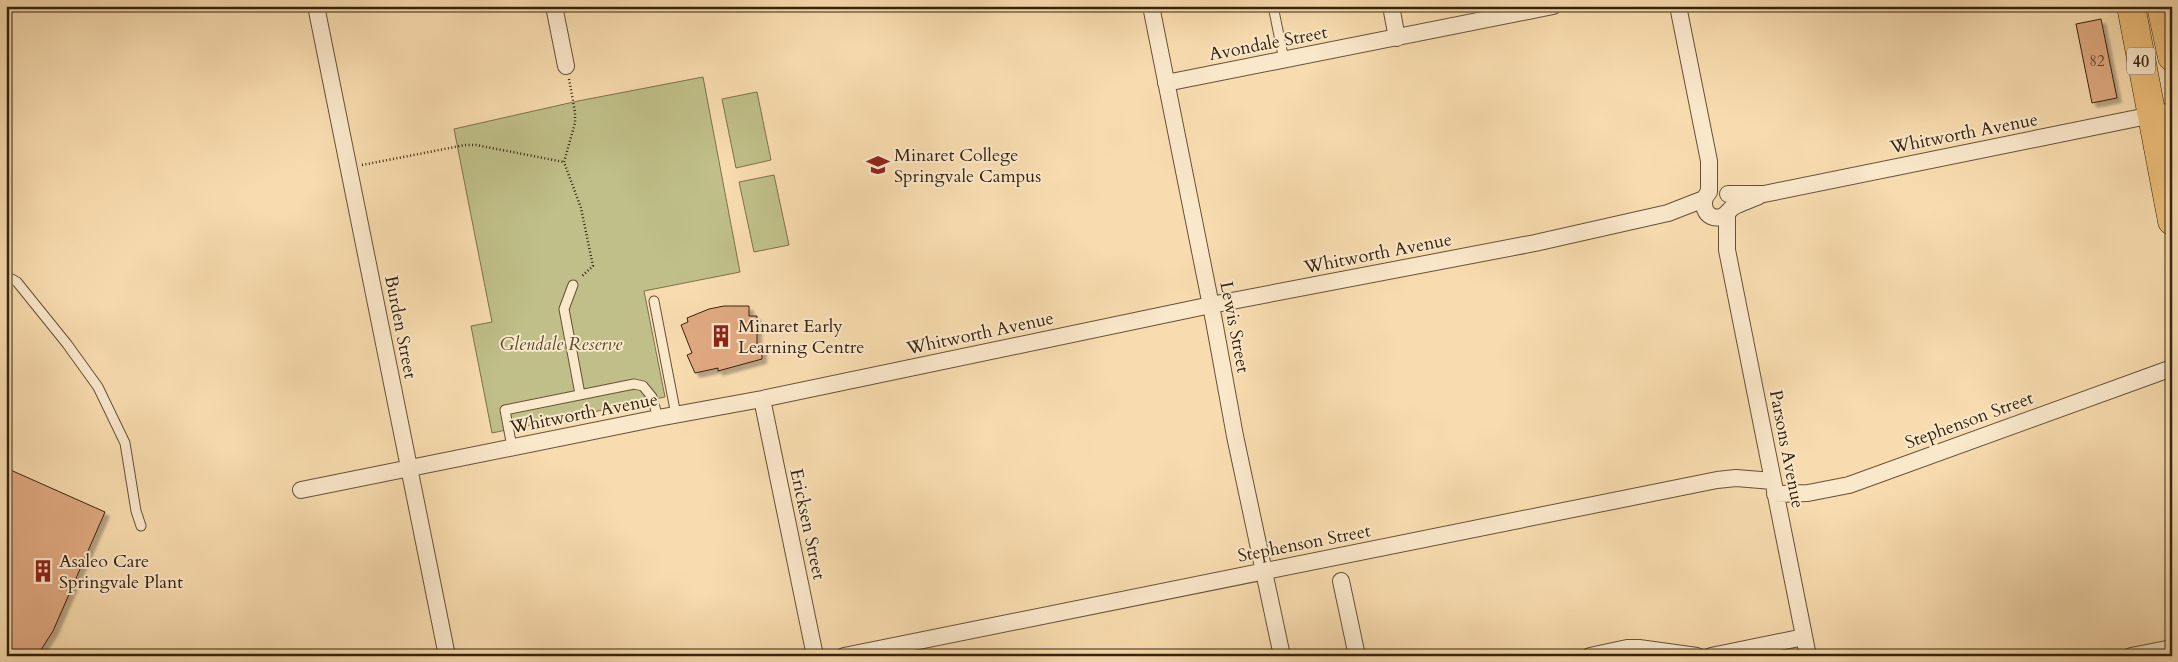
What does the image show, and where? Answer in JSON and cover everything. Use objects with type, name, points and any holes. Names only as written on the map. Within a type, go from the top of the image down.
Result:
[{"type":"highway","name":"40","points":[[2131,6],[2161,114],[2172,220]]},
{"type":"highway","name":"40","points":[[2161,6],[2172,57]]},
{"type":"street","name":"Burden Street","points":[[316,6],[446,656]]},
{"type":"street","points":[[554,6],[566,66]]},
{"type":"street","name":"Lewis Street","points":[[1151,6],[1211,305],[1235,436],[1282,656]]},
{"type":"street","points":[[1391,6],[1397,38]]},
{"type":"street","name":"Avondale Street","points":[[1166,83],[1553,6]]},
{"type":"street","name":"Parsons Avenue","points":[[1678,6],[1808,656]]},
{"type":"street","name":"Whitworth Avenue","points":[[301,490],[658,418],[762,399],[1211,305],[1536,243],[1668,213],[2161,114]]},
{"type":"street","name":"Stephenson Street","points":[[844,656],[1717,480],[1736,478],[1808,493],[1849,485],[2172,368]]},
{"type":"street","name":"Ericksen Street","points":[[762,399],[815,656]]},
{"type":"street","points":[[1341,581],[1356,656]]},
{"type":"street","points":[[1711,656],[1804,637]]},
{"type":"street","points":[[1590,656],[1627,648],[1697,656]]},
{"type":"street","points":[[2131,656],[2172,648]]},
{"type":"lane","points":[[1273,6],[1284,60]]},
{"type":"lane","points":[[6,276],[17,282],[67,344],[98,387],[125,443],[136,511],[141,526]]},
{"type":"lane","points":[[573,285],[564,310],[580,394]]},
{"type":"lane","points":[[654,301],[676,415]]},
{"type":"lane","points":[[512,447],[505,410],[580,394],[634,384],[643,386],[652,397],[658,418]]},
{"type":"path","points":[[566,66],[576,112],[575,123],[564,162],[581,208],[593,266],[573,285]]},
{"type":"path","points":[[348,166],[465,145],[476,145],[564,162]]},
{"type":"green space","name":"Glendale Reserve","points":[[703,77],[740,272],[644,291],[665,397],[492,433],[471,326],[492,322],[454,129],[578,101]]},
{"type":"green space","points":[[757,92],[771,160],[736,168],[722,99]]},
{"type":"green space","points":[[774,175],[789,245],[754,252],[739,182]]},
{"type":"building","points":[[2101,19],[2117,98],[2092,103],[2076,24]]},
{"type":"building","name":"Minaret Early Learning Centre","points":[[724,306],[749,306],[749,316],[757,316],[757,347],[762,347],[762,359],[718,371],[718,368],[695,373],[687,355],[692,353],[681,325],[688,322],[687,318],[709,309]]},
{"type":"building","name":"Asaleo Care Springvale Plant","points":[[6,468],[105,512],[53,631],[37,656],[6,656]]},
{"type":"place","name":"Minaret College Springvale Campus","points":[[878,165]]},
{"type":"place","name":"Minaret Early Learning Centre","points":[[721,336]]},
{"type":"place","name":"Asaleo Care Springvale Plant","points":[[43,571]]}]
